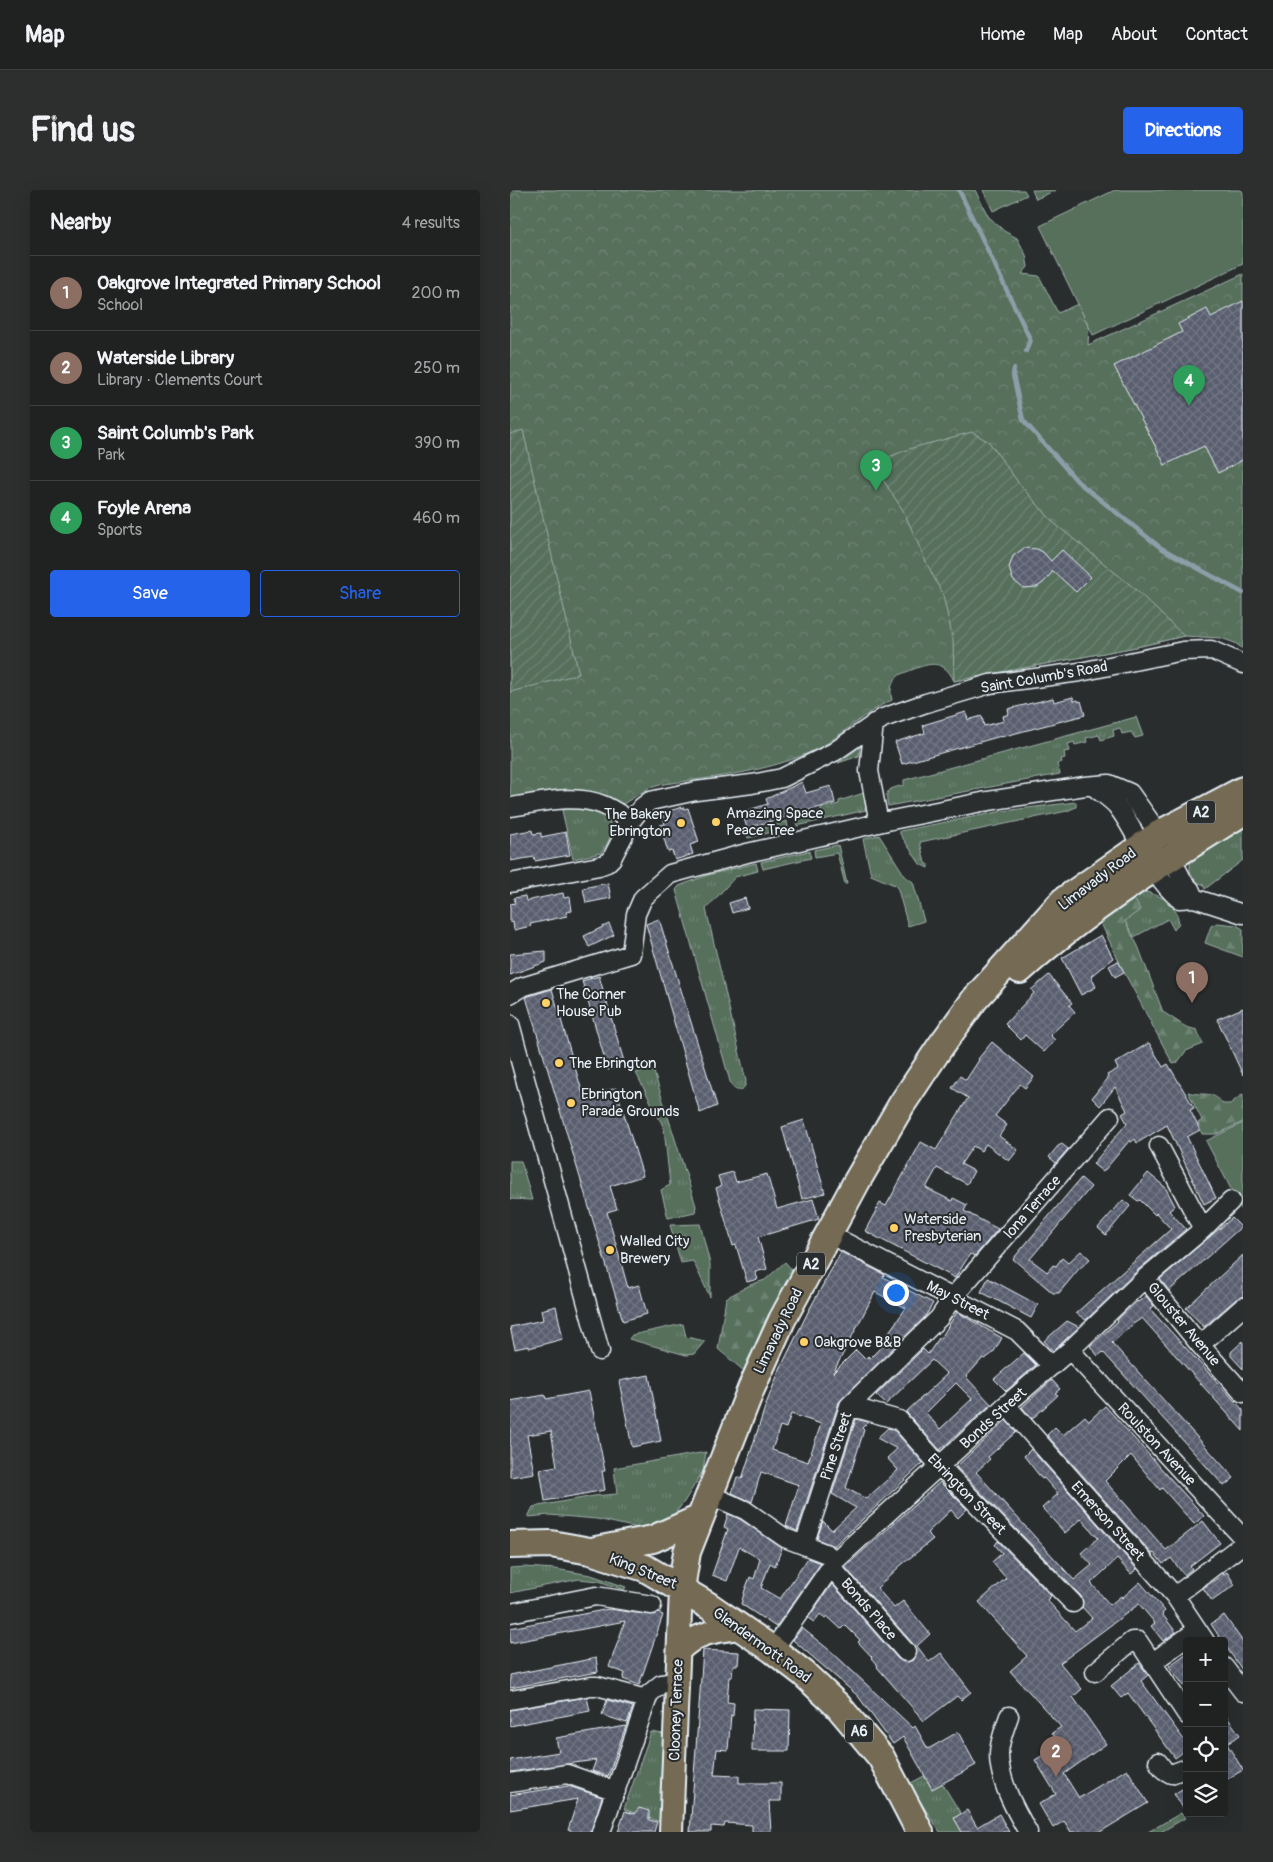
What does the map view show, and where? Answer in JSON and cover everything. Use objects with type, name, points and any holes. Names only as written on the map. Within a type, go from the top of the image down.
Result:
[{"type":"highway","name":"Limavady Road","points":[[940,1047],[1037,954],[1081,920],[1156,852],[1243,790]]},
{"type":"highway","points":[[1156,852],[1243,802]]},
{"type":"highway","name":"Limavady Road","points":[[705,1507],[751,1389],[782,1320],[827,1234],[902,1104],[975,999],[1063,901],[1156,852],[1243,812]]},
{"type":"highway","points":[[590,1551],[653,1539],[705,1507]]},
{"type":"highway","name":"King Street","points":[[510,1546],[551,1544],[590,1551],[645,1568],[681,1589],[687,1552],[705,1507]]},
{"type":"highway","name":"Glendermott Road","points":[[681,1589],[774,1650],[803,1673],[838,1706],[881,1757],[920,1832]]},
{"type":"main road","name":"Clooney Terrace","points":[[671,1832],[681,1589]]},
{"type":"main road","points":[[679,1651],[689,1640],[712,1631],[740,1628]]},
{"type":"street","name":"Saint Columb's Road","points":[[510,883],[607,863],[612,858],[631,820],[650,801],[696,791],[782,778],[834,752],[874,723],[926,702],[990,684],[1080,672],[1182,650],[1211,650],[1243,664]]},
{"type":"street","points":[[874,723],[869,771],[879,823]]},
{"type":"street","points":[[510,994],[522,987],[631,954],[636,914],[644,898],[670,874],[747,852],[879,823],[982,802],[1085,786],[1093,786],[1116,805],[1190,889],[1194,898],[1243,914]]},
{"type":"street","points":[[510,807],[555,800],[582,799],[604,806],[631,820]]},
{"type":"street","points":[[510,1024],[600,1351]]},
{"type":"street","name":"Iona Terrace","points":[[953,1297],[1110,1117]]},
{"type":"street","points":[[1159,1146],[1203,1229]]},
{"type":"street","name":"Bonds Street","points":[[774,1650],[833,1564],[1006,1405],[1070,1350],[1145,1278],[1203,1229],[1231,1201]]},
{"type":"street","name":"May Street","points":[[827,1234],[1017,1330],[1052,1366]]},
{"type":"street","name":"Glouster Avenue","points":[[1145,1278],[1200,1345],[1243,1393]]},
{"type":"street","name":"Pine Street","points":[[804,1545],[849,1406],[939,1318],[953,1297]]},
{"type":"street","points":[[1200,1345],[1243,1307]]},
{"type":"street","name":"Roulston Avenue","points":[[1070,1350],[1243,1538]]},
{"type":"street","name":"Emerson Street","points":[[1006,1405],[1175,1596],[1201,1636]]},
{"type":"street","name":"Ebrington Street","points":[[849,1406],[899,1420],[940,1466],[1073,1604]]},
{"type":"street","name":"Bonds Place","points":[[705,1507],[745,1510],[785,1538],[827,1554],[833,1564],[906,1652]]},
{"type":"street","points":[[1175,1596],[1243,1544]]},
{"type":"street","points":[[510,1613],[596,1596],[652,1605]]},
{"type":"street","points":[[1153,1662],[1201,1636]]},
{"type":"street","points":[[1095,1672],[1132,1641],[1138,1641],[1183,1709]]},
{"type":"street","points":[[1228,1672],[1243,1692]]},
{"type":"street","points":[[601,1832],[646,1699],[653,1689],[661,1684],[678,1681]]},
{"type":"street","points":[[510,1700],[592,1686],[646,1699]]},
{"type":"street","points":[[1009,1716],[999,1754],[1000,1764],[1012,1805],[1028,1832]]},
{"type":"street","points":[[1158,1762],[1164,1770],[1171,1774],[1183,1770]]},
{"type":"street","points":[[510,1783],[567,1774],[616,1790]]},
{"type":"green space","points":[[510,190],[975,190],[988,216],[1004,231],[1017,238],[1026,255],[1028,267],[1022,274],[1039,276],[1058,313],[1078,304],[1089,326],[1088,345],[1243,274],[1243,649],[1235,643],[1221,638],[1184,636],[1141,646],[954,681],[944,667],[931,664],[901,674],[895,679],[891,689],[892,700],[872,711],[819,748],[782,763],[743,772],[664,784],[649,788],[623,804],[598,798],[510,802]]},
{"type":"green space","points":[[983,190],[1024,190],[1027,195],[993,211]]},
{"type":"green space","points":[[1032,190],[1056,190],[1036,199]]},
{"type":"green space","points":[[1115,190],[1243,190],[1243,264],[1093,335],[1040,226]]},
{"type":"green space","points":[[523,430],[579,674],[510,692],[510,434]]},
{"type":"green space","points":[[972,432],[989,442],[1020,485],[1055,524],[1133,587],[1184,636],[1141,646],[954,681],[953,640],[943,595],[904,512],[878,472],[878,461],[912,448]]},
{"type":"green space","points":[[1136,717],[1143,736],[1135,738],[1131,732],[1122,734],[1120,728],[1113,730],[1114,736],[1101,740],[1099,735],[1086,738],[1087,742],[1075,745],[1074,742],[1068,744],[1070,751],[1064,752],[1065,758],[1061,759],[1062,762],[1057,764],[1060,774],[888,806],[887,793],[891,789],[904,785],[904,780]]},
{"type":"green space","points":[[860,747],[859,756],[838,763]]},
{"type":"green space","points":[[864,793],[866,810],[797,826],[795,819],[821,811],[821,808],[839,804],[839,801]]},
{"type":"green space","points":[[1076,802],[1076,807],[1067,811],[920,842],[928,868],[920,864],[900,834],[900,831],[1003,811]]},
{"type":"green space","points":[[561,806],[588,806],[604,814],[611,825],[611,831],[610,838],[601,853],[573,859]]},
{"type":"green space","points":[[787,821],[788,828],[748,838],[746,831]]},
{"type":"green space","points":[[1243,824],[1243,860],[1205,889],[1203,884],[1198,883],[1192,878],[1190,866],[1192,857]]},
{"type":"green space","points":[[879,835],[905,876],[913,882],[924,921],[908,926],[897,886],[871,875],[863,839]]},
{"type":"green space","points":[[838,845],[847,884],[845,884],[837,853],[815,857],[814,850]]},
{"type":"green space","points":[[809,851],[811,858],[763,869],[761,862]]},
{"type":"green space","points":[[756,863],[758,871],[735,877],[706,909],[746,1081],[744,1087],[738,1090],[731,1085],[676,890],[679,886],[708,875]]},
{"type":"green space","points":[[1143,891],[1156,895],[1171,904],[1179,923],[1174,930],[1168,919],[1134,937],[1116,906]]},
{"type":"green space","points":[[1130,897],[1136,902],[1140,910],[1125,921],[1138,946],[1163,1012],[1186,1027],[1197,1030],[1203,1044],[1186,1051],[1177,1063],[1173,1064],[1124,972],[1098,917]]},
{"type":"green space","points":[[1217,923],[1236,925],[1243,929],[1243,957],[1205,943],[1211,926]]},
{"type":"green space","points":[[653,1062],[653,1069],[696,1206],[695,1212],[668,1218],[661,1190],[670,1185],[664,1128],[636,1073],[647,1069],[646,1063]]},
{"type":"green space","points":[[1188,1092],[1215,1096],[1223,1104],[1230,1104],[1243,1094],[1243,1122],[1217,1134],[1202,1134],[1198,1123],[1202,1120]]},
{"type":"green space","points":[[1243,1123],[1243,1212],[1206,1141]]},
{"type":"green space","points":[[510,1161],[521,1161],[532,1200],[510,1199]]},
{"type":"green space","points":[[700,1224],[710,1264],[710,1297],[693,1261],[681,1263],[670,1225]]},
{"type":"green space","points":[[785,1262],[793,1271],[765,1322],[744,1371],[718,1349],[726,1298],[750,1285],[765,1280]]},
{"type":"green space","points":[[683,1324],[686,1337],[705,1341],[694,1354],[686,1355],[629,1339],[632,1335]]},
{"type":"green space","points":[[706,1452],[703,1471],[684,1502],[669,1521],[647,1530],[597,1519],[549,1515],[528,1517],[533,1507],[594,1496],[617,1494],[614,1468]]},
{"type":"green space","points":[[510,1568],[555,1569],[591,1575],[626,1587],[624,1590],[599,1581],[579,1579],[510,1593]]},
{"type":"green space","points":[[651,1732],[663,1734],[660,1822],[624,1809]]},
{"type":"green space","points":[[924,1776],[932,1789],[942,1783],[961,1814],[954,1818],[962,1832],[940,1832],[909,1784]]},
{"type":"green space","points":[[1181,1813],[1185,1818],[1161,1832],[1148,1832]]},
{"type":"building","points":[[1243,301],[1243,460],[1218,473],[1204,446],[1165,465],[1114,366],[1182,332],[1178,324],[1207,309],[1211,317]]},
{"type":"building","points":[[1024,548],[1037,549],[1043,552],[1051,561],[1062,550],[1091,577],[1076,592],[1053,571],[1037,587],[1023,588],[1013,580],[1009,568],[1013,556]]},
{"type":"building","points":[[1073,697],[1074,701],[1081,701],[1085,715],[902,764],[895,742],[925,733],[923,725],[966,712],[968,720],[982,716],[984,726],[1004,721],[1003,716],[1009,714],[1008,709],[1053,698],[1054,702]]},
{"type":"building","points":[[802,782],[806,793],[831,786],[835,803],[747,828],[742,812],[768,804],[766,799]]},
{"type":"building","points":[[683,807],[684,809],[688,808],[699,842],[690,845],[693,854],[675,860],[672,851],[668,852],[660,825],[665,824],[662,813]]},
{"type":"building","points":[[532,830],[533,834],[541,833],[541,837],[566,832],[570,855],[535,861],[534,857],[510,861],[510,834]]},
{"type":"building","points":[[608,883],[611,898],[586,903],[583,888]]},
{"type":"building","points":[[563,893],[564,898],[570,897],[572,911],[566,912],[567,916],[530,924],[531,926],[514,930],[513,922],[510,923],[510,904],[515,903],[514,898],[525,896],[526,901]]},
{"type":"building","points":[[745,898],[748,908],[732,913],[729,903]]},
{"type":"building","points":[[659,919],[717,1106],[700,1113],[646,924]]},
{"type":"building","points":[[609,924],[614,935],[589,947],[584,936]]},
{"type":"building","points":[[1101,935],[1113,958],[1091,976],[1096,987],[1081,995],[1062,958]]},
{"type":"building","points":[[546,951],[546,962],[510,975],[510,954]]},
{"type":"building","points":[[1118,961],[1124,972],[1115,977],[1109,966]]},
{"type":"building","points":[[1049,975],[1072,1003],[1069,1005],[1075,1012],[1050,1035],[1055,1040],[1044,1052],[1025,1035],[1021,1040],[1005,1024],[1034,993],[1031,990]]},
{"type":"building","points":[[599,976],[625,1065],[608,1070],[582,981]]},
{"type":"building","points":[[552,989],[584,1098],[616,1088],[643,1176],[610,1186],[617,1209],[607,1212],[628,1288],[639,1285],[647,1314],[623,1321],[526,997]]},
{"type":"building","points":[[1243,1008],[1243,1075],[1217,1019]]},
{"type":"building","points":[[992,1042],[1034,1077],[1025,1088],[1020,1084],[995,1116],[1007,1125],[999,1136],[1018,1150],[1009,1161],[986,1144],[981,1151],[973,1146],[961,1164],[974,1171],[967,1184],[937,1168],[926,1188],[952,1201],[953,1198],[967,1205],[964,1211],[998,1229],[975,1256],[970,1254],[955,1278],[865,1231],[880,1203],[886,1206],[921,1142],[936,1150],[968,1098],[952,1088],[960,1076],[966,1080],[978,1059]]},
{"type":"building","points":[[1149,1043],[1163,1067],[1168,1064],[1194,1108],[1190,1110],[1200,1130],[1187,1137],[1216,1198],[1204,1204],[1167,1125],[1137,1143],[1135,1139],[1131,1142],[1129,1141],[1103,1172],[1093,1164],[1127,1123],[1122,1114],[1127,1111],[1115,1087],[1100,1106],[1092,1098],[1108,1077],[1107,1075],[1118,1069],[1115,1063]]},
{"type":"building","points":[[804,1120],[825,1193],[802,1199],[782,1127]]},
{"type":"building","points":[[1062,1144],[1068,1149],[1056,1163],[1049,1157]]},
{"type":"building","points":[[733,1172],[736,1182],[767,1174],[777,1209],[813,1199],[819,1219],[758,1237],[767,1269],[755,1272],[758,1279],[747,1282],[736,1245],[733,1246],[716,1188],[721,1186],[718,1176]]},
{"type":"building","points":[[1148,1173],[1165,1187],[1175,1206],[1169,1211],[1186,1229],[1138,1270],[1086,1320],[1076,1313],[1171,1229],[1156,1213],[1155,1215],[1140,1200],[1138,1201],[1130,1195]]},
{"type":"building","points":[[1081,1178],[1091,1187],[1030,1259],[1047,1272],[1053,1265],[1056,1266],[1062,1258],[1068,1263],[1081,1251],[1090,1259],[1059,1293],[1053,1293],[1013,1259]]},
{"type":"building","points":[[1123,1200],[1130,1206],[1106,1235],[1098,1228]]},
{"type":"building","points":[[1232,1218],[1241,1227],[1169,1291],[1160,1279]]},
{"type":"building","points":[[841,1252],[885,1275],[883,1277],[933,1303],[925,1317],[839,1402],[797,1531],[786,1526],[799,1485],[761,1472],[752,1502],[732,1493],[737,1477],[742,1479],[766,1404],[780,1369],[809,1310]],"holes":[[[875,1292],[906,1308],[884,1339],[887,1341],[870,1358],[868,1356],[865,1359],[856,1350],[833,1373]],[[791,1414],[821,1424],[808,1462],[772,1450],[780,1426],[786,1428]]]},
{"type":"building","points":[[1243,1255],[1243,1297],[1236,1299],[1204,1327],[1186,1308]]},
{"type":"building","points":[[988,1278],[1038,1305],[1031,1318],[981,1292]]},
{"type":"building","points":[[1146,1296],[1154,1306],[1150,1309],[1243,1410],[1243,1431],[1142,1318],[1112,1343],[1234,1478],[1224,1486],[1103,1352],[1098,1356],[1090,1346],[1137,1301]]},
{"type":"building","points":[[556,1306],[563,1339],[529,1348],[529,1346],[515,1349],[510,1327],[543,1320],[541,1310]]},
{"type":"building","points":[[957,1312],[1002,1338],[993,1353],[985,1359],[983,1358],[966,1377],[991,1404],[940,1450],[906,1412],[947,1374],[932,1360],[886,1404],[876,1395],[923,1349],[928,1354],[939,1338],[941,1338]],"holes":[[[956,1383],[972,1399],[940,1429],[926,1413]]]},
{"type":"building","points":[[1067,1321],[1079,1327],[1053,1351],[1044,1341]]},
{"type":"building","points":[[1243,1341],[1243,1369],[1231,1356],[1231,1352]]},
{"type":"building","points":[[1024,1353],[1036,1365],[1006,1391],[994,1379]]},
{"type":"building","points":[[649,1375],[661,1441],[632,1447],[619,1381]]},
{"type":"building","points":[[1052,1380],[1060,1389],[1055,1393],[1058,1395],[1032,1419],[1022,1407]]},
{"type":"building","points":[[589,1391],[605,1471],[602,1471],[605,1490],[545,1501],[540,1469],[557,1466],[551,1431],[527,1435],[534,1473],[510,1477],[510,1401],[545,1395],[546,1399]]},
{"type":"building","points":[[1105,1406],[1204,1516],[1194,1524],[1162,1488],[1160,1490],[1131,1455],[1105,1481],[1166,1550],[1203,1521],[1220,1543],[1190,1566],[1192,1569],[1184,1575],[1171,1558],[1163,1564],[1154,1553],[1152,1554],[1047,1435],[1055,1427],[1063,1435],[1085,1416],[1089,1421]]},
{"type":"building","points":[[856,1419],[868,1422],[862,1428],[864,1430],[846,1488],[866,1499],[898,1470],[887,1458],[897,1449],[877,1438],[888,1428],[893,1429],[923,1463],[834,1546],[817,1539],[823,1521],[832,1530],[856,1508],[832,1494]]},
{"type":"building","points":[[1006,1420],[1016,1432],[988,1457],[990,1459],[976,1472],[1074,1580],[1092,1565],[1081,1553],[1098,1538],[1081,1519],[1065,1533],[1042,1508],[1058,1494],[1044,1478],[1042,1479],[1024,1456],[1031,1449],[1137,1569],[1131,1574],[1117,1559],[1091,1583],[1110,1605],[1121,1596],[1122,1598],[1140,1582],[1165,1611],[1162,1614],[1176,1632],[1163,1641],[1151,1626],[1155,1623],[1139,1604],[1060,1663],[1082,1689],[1073,1697],[1106,1744],[1064,1774],[1079,1798],[1127,1769],[1148,1803],[1100,1832],[1071,1832],[1064,1821],[1053,1828],[1039,1804],[1056,1794],[1035,1760],[1060,1745],[1052,1733],[1061,1727],[1010,1671],[1027,1656],[979,1602],[1006,1578],[992,1562],[1002,1553],[995,1545],[998,1541],[1051,1596],[1047,1600],[1075,1631],[1092,1618],[1082,1607],[1083,1601],[1081,1596],[956,1467]]},
{"type":"building","points":[[940,1482],[967,1509],[958,1518],[951,1510],[927,1533],[933,1539],[877,1588],[894,1608],[903,1601],[930,1634],[917,1646],[929,1662],[941,1653],[971,1692],[961,1700],[957,1696],[924,1721],[877,1667],[872,1657],[858,1642],[860,1640],[845,1625],[841,1629],[827,1616],[825,1618],[820,1614],[814,1622],[808,1618],[832,1584],[898,1659],[908,1662],[913,1660],[916,1650],[914,1645],[845,1567]]},
{"type":"building","points":[[728,1514],[740,1519],[782,1548],[775,1566],[770,1563],[761,1588],[780,1599],[808,1558],[821,1563],[776,1627],[741,1604],[750,1577],[754,1579],[760,1559],[739,1547],[727,1581],[712,1575],[728,1529],[724,1527]]},
{"type":"building","points":[[1227,1572],[1235,1585],[1212,1601],[1203,1588]]},
{"type":"building","points":[[609,1609],[663,1615],[639,1685],[623,1679],[625,1673],[609,1667],[625,1621],[510,1643],[510,1628]]},
{"type":"building","points":[[1224,1615],[1243,1642],[1243,1671],[1228,1650],[1228,1637],[1219,1637],[1211,1624]]},
{"type":"building","points":[[802,1628],[833,1653],[913,1728],[915,1726],[928,1749],[958,1732],[976,1765],[932,1789],[903,1737],[893,1744],[858,1696],[793,1640]]},
{"type":"building","points":[[703,1650],[739,1652],[738,1665],[733,1665],[732,1677],[729,1677],[727,1702],[734,1703],[728,1750],[717,1749],[714,1775],[739,1776],[739,1783],[781,1783],[781,1801],[769,1801],[771,1832],[752,1832],[752,1825],[725,1823],[724,1827],[711,1826],[711,1832],[690,1832]]},
{"type":"building","points":[[1183,1656],[1183,1685],[1169,1666]]},
{"type":"building","points":[[596,1658],[598,1672],[510,1688],[510,1675]]},
{"type":"building","points":[[1139,1663],[1148,1675],[1141,1681],[1183,1739],[1183,1752],[1175,1758],[1128,1693],[1121,1698],[1111,1686]]},
{"type":"building","points":[[587,1697],[590,1711],[510,1726],[510,1710]]},
{"type":"building","points":[[607,1700],[633,1707],[627,1723],[602,1715]]},
{"type":"building","points":[[753,1709],[790,1710],[789,1751],[752,1751]]},
{"type":"building","points":[[1228,1718],[1240,1735],[1228,1743]]},
{"type":"building","points":[[626,1726],[608,1776],[592,1771],[596,1760],[510,1772],[510,1760],[559,1752],[556,1738]]},
{"type":"building","points":[[1228,1746],[1243,1770],[1228,1779]]},
{"type":"building","points":[[568,1786],[602,1797],[591,1832],[573,1832],[568,1830],[578,1799],[510,1810],[510,1795]]},
{"type":"building","points":[[1183,1788],[1183,1808],[1174,1794]]},
{"type":"building","points":[[639,1808],[649,1811],[649,1820],[657,1822],[654,1832],[618,1832],[625,1811],[634,1814]]},
{"type":"building","points":[[967,1810],[977,1827],[999,1814],[1009,1832],[962,1832],[954,1818]]},
{"type":"waterway","points":[[959,190],[1030,339],[1026,351]]},
{"type":"waterway","points":[[1014,369],[1013,375],[1023,420],[1078,482],[1161,548],[1243,593]]},
{"type":"place","name":"Foyle Arena","points":[[1189,406]]},
{"type":"place","name":"Saint Columb's Park","points":[[876,491]]},
{"type":"place","name":"Amazing Space Peace Tree","points":[[716,822]]},
{"type":"place","name":"The Bakery Ebrington","points":[[681,823]]},
{"type":"place","name":"The Corner House Pub","points":[[546,1003]]},
{"type":"place","name":"Oakgrove Integrated Primary School","points":[[1192,1003]]},
{"type":"place","name":"The Ebrington","points":[[559,1063]]},
{"type":"place","name":"Ebrington Parade Grounds","points":[[571,1103]]},
{"type":"place","name":"Waterside Presbyterian","points":[[894,1228]]},
{"type":"place","name":"Walled City Brewery","points":[[610,1250]]},
{"type":"place","name":"Oakgrove B&B","points":[[804,1342]]},
{"type":"place","name":"Waterside Library","points":[[1056,1777]]}]
